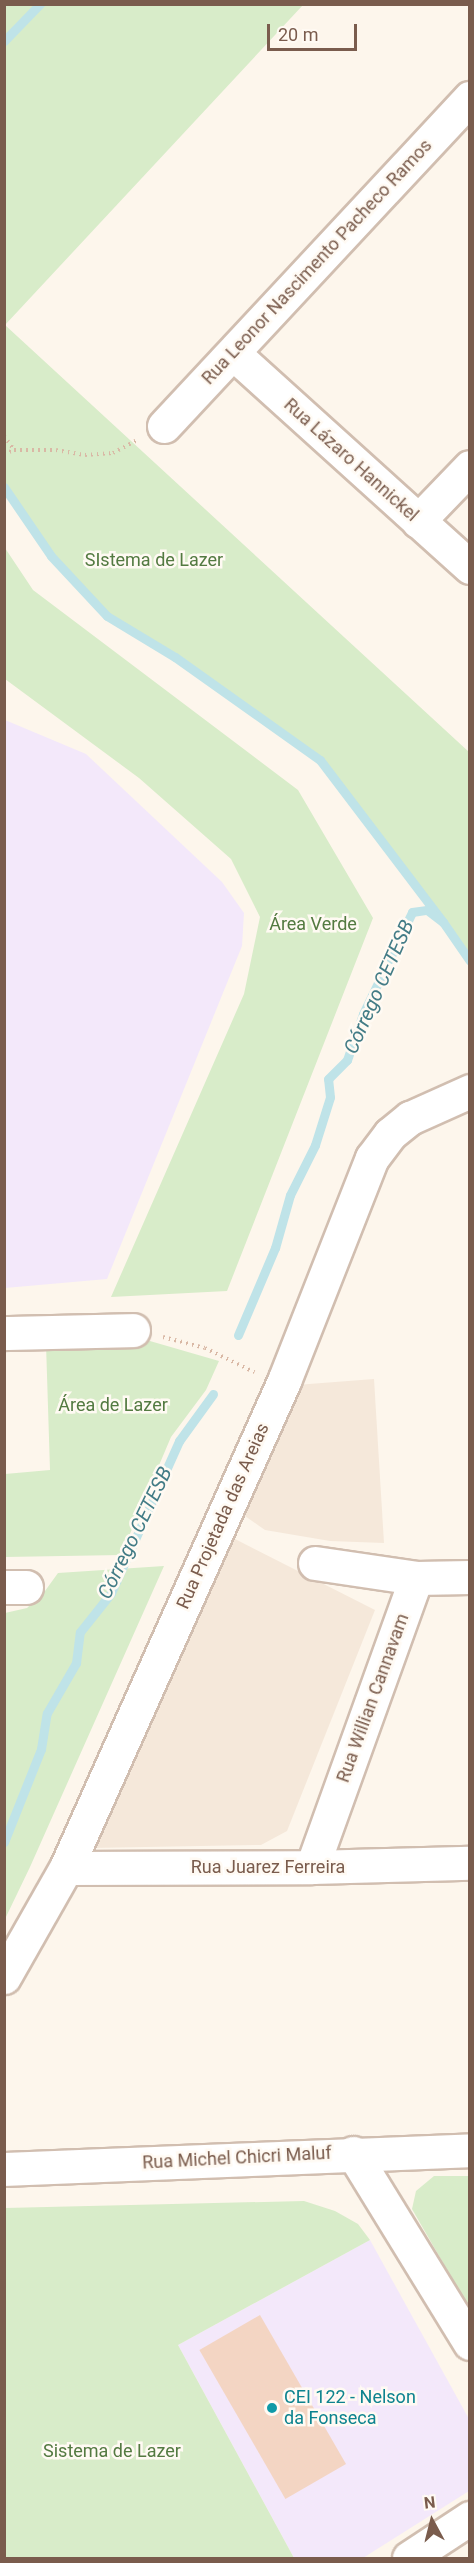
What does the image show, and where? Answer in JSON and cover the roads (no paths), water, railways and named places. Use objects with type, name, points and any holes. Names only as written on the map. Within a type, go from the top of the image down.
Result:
[{"type":"street","name":"Rua Leonor Nascimento Pacheco Ramos","points":[[164,426],[470,98]]},
{"type":"street","name":"Rua Lázaro Hannickel","points":[[232,353],[470,567]]},
{"type":"street","points":[[418,521],[470,467]]},
{"type":"street","name":"Rua Projetada das Areias","points":[[4,1977],[66,1868],[284,1381],[372,1158],[390,1134],[410,1118],[466,1096]]},
{"type":"street","points":[[4,1333],[133,1330]]},
{"type":"street","points":[[315,1563],[416,1578],[470,1577]]},
{"type":"street","name":"Rua Willian Cannavam","points":[[312,1867],[416,1578]]},
{"type":"street","name":"Rua Juarez Ferreira","points":[[66,1868],[312,1867],[470,1863]]},
{"type":"street","name":"Rua Michel Chicri Maluf","points":[[4,2169],[470,2150]]},
{"type":"street","points":[[353,2153],[470,2343]]},
{"type":"street","points":[[409,2559],[470,2518]]},
{"type":"waterway","points":[[4,41],[40,4]]},
{"type":"waterway","points":[[4,487],[51,556],[107,616],[175,657],[320,760],[443,922]]},
{"type":"waterway","name":"Córrego CETESB","points":[[238,1335],[275,1248],[290,1195],[315,1145],[330,1097],[328,1079],[347,1060],[363,1014],[412,912],[427,910],[443,922],[470,961]]},
{"type":"waterway","name":"Córrego CETESB","points":[[4,1842],[41,1749],[47,1713],[76,1663],[80,1632],[111,1593],[179,1441],[213,1394]]},
{"type":"place","name":"CEI 122 - Nelson da Fonseca","points":[[272,2408]]},
{"type":"park label","name":"SIstema de Lazer","points":[[154,560]]},
{"type":"park label","name":"Área Verde","points":[[313,924]]},
{"type":"park label","name":"Área de Lazer","points":[[113,1405]]},
{"type":"park label","name":"Sistema de Lazer","points":[[112,2451]]}]
